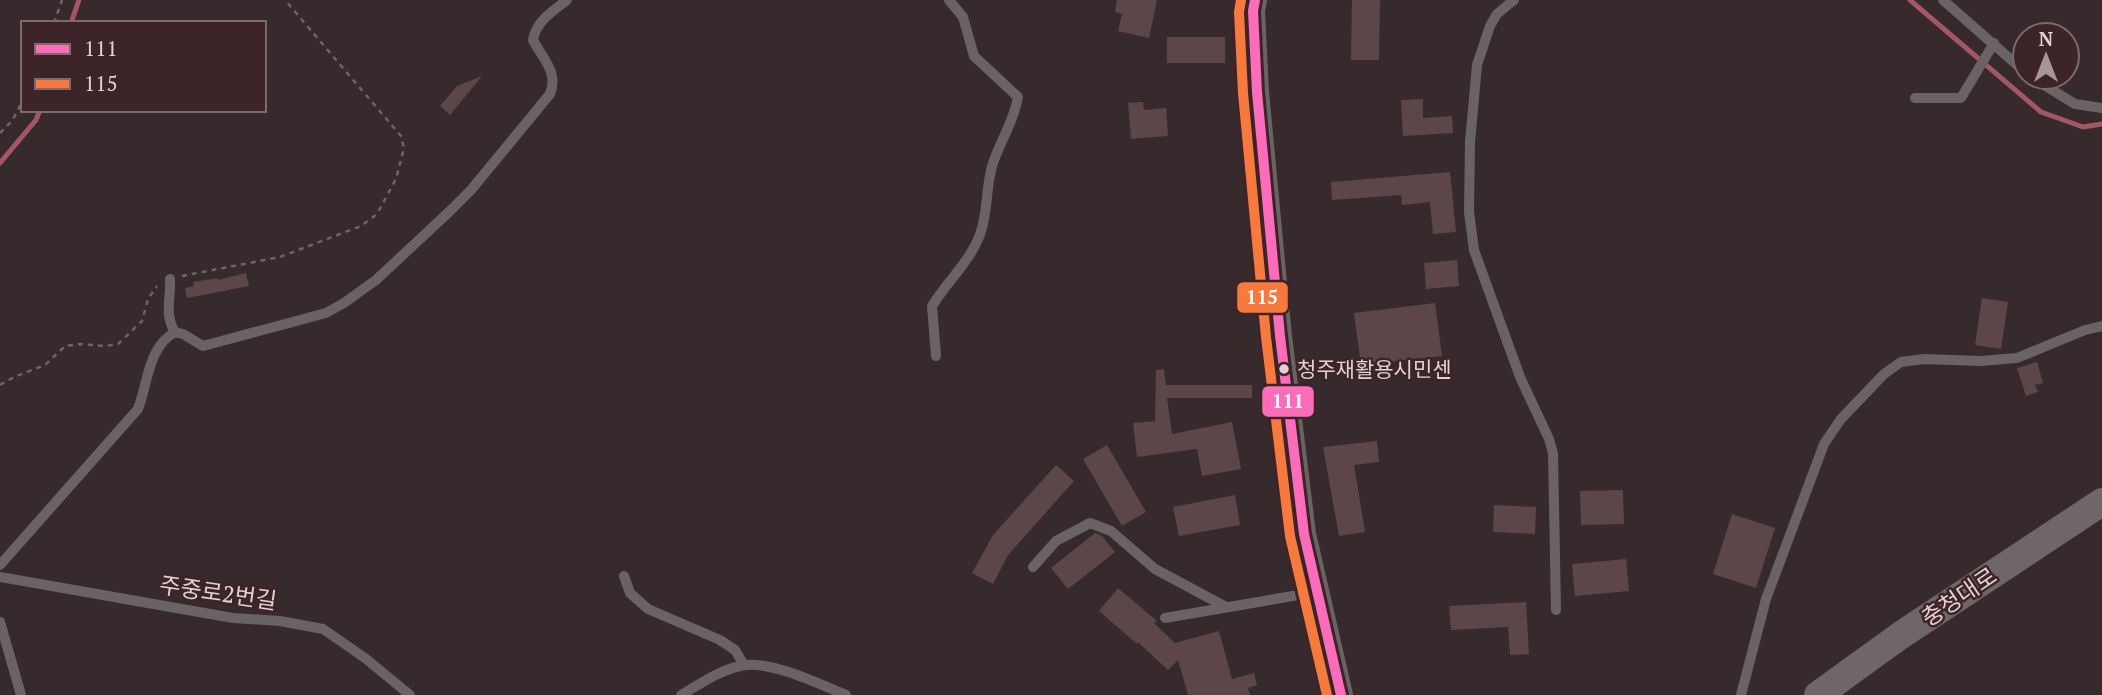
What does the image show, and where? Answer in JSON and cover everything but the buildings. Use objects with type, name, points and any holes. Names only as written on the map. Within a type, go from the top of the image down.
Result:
[{"type":"main road","name":"충청대로","points":[[1818,695],[1912,628],[2102,502]]},
{"type":"street","points":[[1255,0],[1253,10],[1257,92],[1280,336],[1304,534],[1341,695]]},
{"type":"lane","points":[[170,279],[167,312],[169,323],[176,332],[203,346],[326,313],[344,303],[376,280],[471,190],[551,94],[554,78],[533,40],[534,30],[567,0]]},
{"type":"lane","points":[[936,356],[932,306],[969,255],[981,230],[990,173],[1000,142],[1015,116],[1018,97],[974,56],[963,17],[949,0]]},
{"type":"lane","points":[[1514,0],[1497,13],[1477,65],[1470,142],[1469,212],[1474,250],[1511,352],[1553,453],[1556,610]]},
{"type":"lane","points":[[1943,0],[1992,48],[2011,62]]},
{"type":"lane","points":[[1916,98],[1961,98],[1992,48]]},
{"type":"lane","points":[[2054,91],[2075,104],[2102,108]]},
{"type":"lane","points":[[1741,695],[1766,599],[1824,444],[1841,419],[1884,374],[1901,362],[1924,359],[1981,361],[2017,358],[2085,330],[2102,326]]},
{"type":"lane","points":[[0,565],[138,409],[146,375],[162,343],[176,332]]},
{"type":"lane","points":[[1034,567],[1056,541],[1090,523],[1111,531],[1155,569],[1226,607]]},
{"type":"lane","points":[[624,576],[630,593],[648,609],[720,640],[734,650],[744,665]]},
{"type":"lane","name":"주중로2번길","points":[[0,577],[233,618],[280,621],[323,629],[365,658],[410,695]]},
{"type":"lane","points":[[1165,618],[1317,591]]},
{"type":"lane","points":[[0,622],[21,695]]},
{"type":"lane","points":[[681,695],[721,672],[744,665],[773,668],[846,695]]},
{"type":"path","points":[[55,21],[62,0]]},
{"type":"path","points":[[0,385],[45,365],[65,346],[118,344],[142,321],[154,288],[170,279],[280,257],[361,226],[377,214],[396,179],[404,148],[401,136],[285,0]]},
{"type":"path","points":[[0,133],[12,121],[21,104]]},
{"type":"waterway","points":[[72,21],[79,0]]},
{"type":"waterway","points":[[1910,0],[2041,112],[2083,127],[2102,124]]},
{"type":"waterway","points":[[0,163],[36,120],[39,112]]},
{"type":"transit line","name":"115","points":[[1241,0],[1239,12],[1243,93],[1266,337],[1290,536],[1327,695]]},
{"type":"transit line","name":"111","points":[[1255,0],[1253,11],[1257,92],[1280,336],[1304,534],[1341,695]]},
{"type":"place","name":"청주재활용시민센","points":[[1284,369]]}]
